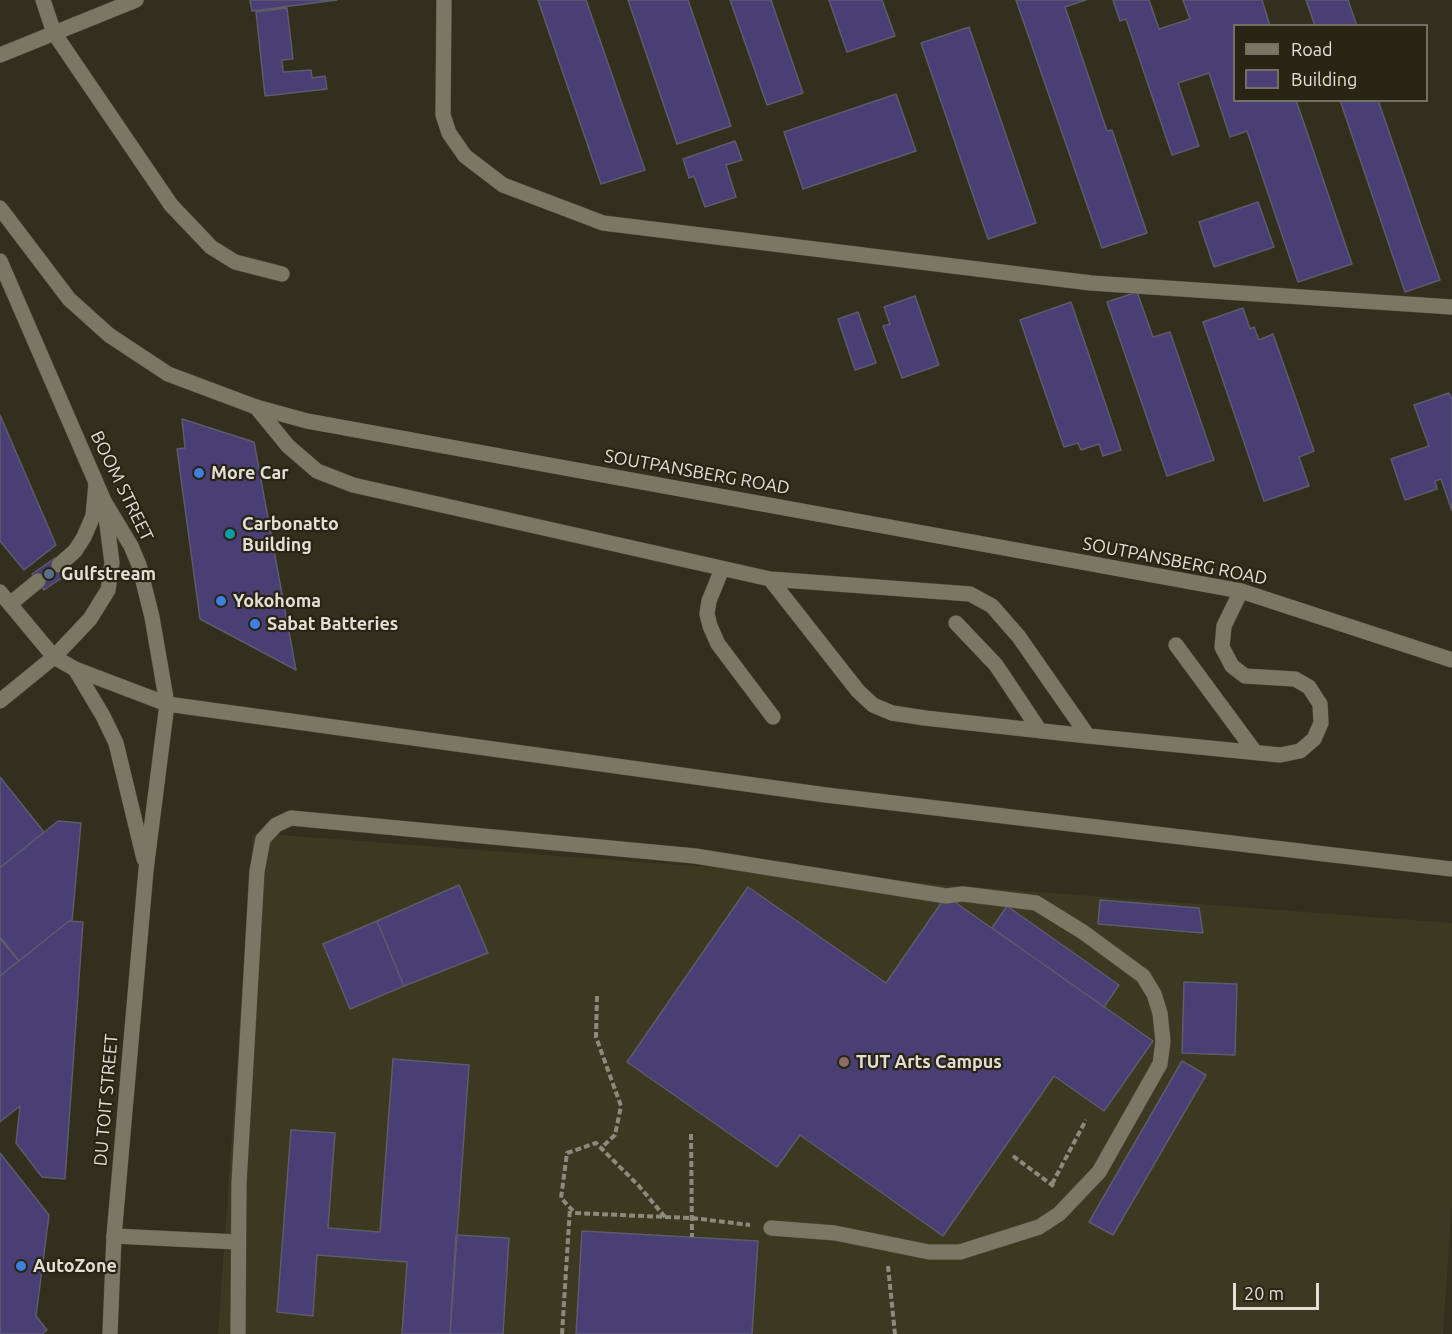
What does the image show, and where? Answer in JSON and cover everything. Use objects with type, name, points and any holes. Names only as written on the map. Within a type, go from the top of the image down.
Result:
[{"type":"main road","points":[[43,0],[54,33],[159,187],[193,229],[211,247],[234,262],[282,274]]},
{"type":"main road","points":[[0,55],[136,0]]},
{"type":"main road","points":[[444,0],[443,115],[449,134],[465,156],[504,185],[603,223],[1091,283],[1452,307]]},
{"type":"main road","name":"SOUTPANSBERG ROAD","points":[[0,208],[69,299],[110,335],[168,374],[256,407],[307,421],[1241,591],[1452,660]]},
{"type":"main road","name":"BOOM STREET","points":[[0,261],[104,501],[131,546],[139,565],[152,617],[167,704]]},
{"type":"main road","points":[[256,407],[288,446],[317,471],[353,485],[770,579],[970,594],[992,606],[1019,637],[1088,736]]},
{"type":"main road","points":[[59,565],[75,550],[84,537],[93,516],[96,483]]},
{"type":"main road","points":[[0,701],[54,657],[90,619],[108,590],[112,563],[104,501]]},
{"type":"main road","points":[[722,569],[709,601],[707,614],[710,626],[718,644],[773,717]]},
{"type":"main road","points":[[770,579],[858,691],[873,705],[892,713],[1040,731],[1280,755],[1300,751],[1314,739],[1322,723],[1320,704],[1309,687],[1294,679],[1245,676],[1232,666],[1222,647],[1224,626],[1241,591]]},
{"type":"main road","points":[[10,604],[38,581]]},
{"type":"main road","points":[[0,592],[54,657],[75,669],[167,704],[826,795],[1452,869]]},
{"type":"main road","points":[[956,623],[996,665],[1040,731]]},
{"type":"main road","points":[[1176,645],[1255,752]]},
{"type":"main road","name":"DU TOIT STREET","points":[[75,669],[116,742],[146,870]]},
{"type":"main road","name":"DU TOIT STREET","points":[[110,1334],[114,1236],[146,870],[167,704]]},
{"type":"main road","points":[[238,1334],[237,1242],[257,871],[263,839],[276,825],[291,818],[673,854],[946,896],[963,894],[1036,903],[1083,932],[1143,976],[1154,994],[1160,1013],[1163,1041],[1160,1064],[1099,1172],[1073,1202],[1039,1227],[960,1252],[929,1252],[835,1233],[771,1228]]},
{"type":"main road","points":[[114,1236],[237,1242]]},
{"type":"path","points":[[597,996],[596,1037],[621,1106],[615,1135],[601,1148]]},
{"type":"path","points":[[1052,1184],[1086,1120]]},
{"type":"path","points":[[691,1134],[692,1237]]},
{"type":"path","points":[[665,1217],[639,1186],[596,1143],[567,1153],[562,1176],[561,1198],[575,1213],[665,1217],[692,1218],[771,1228]]},
{"type":"path","points":[[1013,1156],[1073,1202]]},
{"type":"path","points":[[562,1334],[570,1208]]},
{"type":"path","points":[[885,1243],[895,1334]]},
{"type":"shaded area","name":"TUT Arts Campus","points":[[253,833],[1452,923],[1452,1202],[1443,1334],[218,1334]]},
{"type":"building","points":[[250,0],[337,0],[252,11]]},
{"type":"building","points":[[538,0],[586,0],[645,170],[601,184]]},
{"type":"building","points":[[628,0],[688,0],[731,126],[677,144]]},
{"type":"building","points":[[730,0],[771,0],[803,93],[767,105]]},
{"type":"building","points":[[829,0],[882,0],[895,36],[847,52]]},
{"type":"building","points":[[1016,0],[1086,0],[1065,7],[1107,131],[1112,130],[1147,233],[1102,248]]},
{"type":"building","points":[[1113,0],[1149,0],[1159,29],[1190,19],[1183,0],[1262,0],[1269,24],[1233,24],[1233,102],[1297,102],[1352,264],[1298,282],[1247,131],[1230,137],[1209,73],[1178,83],[1199,146],[1172,155],[1126,19],[1120,21]]},
{"type":"building","points":[[1306,0],[1348,0],[1356,24],[1314,24]]},
{"type":"building","points":[[287,8],[293,59],[282,60],[283,72],[311,70],[312,78],[325,76],[327,89],[265,96],[256,12]]},
{"type":"building","points":[[969,27],[1036,223],[988,239],[921,43]]},
{"type":"building","points":[[896,94],[916,151],[803,189],[784,132]]},
{"type":"building","points":[[1341,102],[1379,102],[1440,280],[1405,292]]},
{"type":"building","points":[[735,141],[742,160],[726,165],[736,197],[705,207],[694,176],[689,178],[683,159]]},
{"type":"building","points":[[1258,202],[1274,247],[1214,267],[1199,222]]},
{"type":"building","points":[[1137,292],[1153,337],[1170,332],[1214,460],[1167,476],[1107,302]]},
{"type":"building","points":[[915,296],[939,365],[902,378],[883,326],[890,324],[884,307]]},
{"type":"building","points":[[1071,302],[1121,450],[1103,456],[1099,444],[1081,450],[1078,443],[1064,447],[1020,320]]},
{"type":"building","points":[[1243,308],[1250,329],[1254,327],[1259,340],[1273,334],[1314,451],[1299,457],[1309,486],[1264,501],[1203,322]]},
{"type":"building","points":[[858,312],[876,363],[855,370],[838,319]]},
{"type":"building","points":[[1449,393],[1452,400],[1452,511],[1441,479],[1435,481],[1437,489],[1405,500],[1391,459],[1429,446],[1414,405]]},
{"type":"building","points":[[0,415],[56,545],[24,570],[0,541]]},
{"type":"building","name":"Carbonatto Building","points":[[182,419],[254,442],[296,670],[200,619],[177,449],[185,448]]},
{"type":"building","name":"Gulfstream","points":[[55,558],[66,575],[44,590],[32,574]]},
{"type":"building","points":[[0,777],[44,832],[0,868]]},
{"type":"building","points":[[58,821],[81,823],[72,921],[69,921],[19,961],[0,939],[0,868]]},
{"type":"building","points":[[459,885],[488,953],[404,986],[377,921]]},
{"type":"building","points":[[748,887],[886,983],[946,896],[1153,1041],[1104,1111],[1054,1076],[943,1236],[800,1135],[777,1167],[627,1062]]},
{"type":"building","points":[[1100,900],[1199,908],[1203,933],[1098,924]]},
{"type":"building","points":[[1007,906],[1119,985],[1104,1007],[992,928]]},
{"type":"building","points":[[69,921],[83,922],[65,1179],[42,1177],[16,1143],[20,1106],[0,1122],[0,976]]},
{"type":"building","points":[[377,921],[404,986],[350,1009],[323,944]]},
{"type":"building","points":[[0,939],[19,961],[0,976]]},
{"type":"building","points":[[1184,982],[1237,984],[1235,1055],[1182,1053]]},
{"type":"building","points":[[393,1059],[469,1065],[450,1334],[402,1334],[407,1262],[317,1255],[313,1316],[277,1312],[291,1130],[335,1133],[328,1228],[380,1232]]},
{"type":"building","points":[[1182,1061],[1206,1075],[1113,1235],[1089,1222]]},
{"type":"building","name":"AutoZone","points":[[0,1153],[49,1215],[36,1316],[47,1330],[42,1334],[0,1334]]},
{"type":"building","points":[[582,1231],[758,1241],[752,1334],[576,1334]]},
{"type":"building","points":[[456,1235],[509,1238],[503,1334],[450,1334]]},
{"type":"place","name":"More Car","points":[[199,473]]},
{"type":"place","name":"Carbonatto Building","points":[[230,534]]},
{"type":"place","name":"Gulfstream","points":[[49,574]]},
{"type":"place","name":"Yokohoma","points":[[221,601]]},
{"type":"place","name":"Sabat Batteries","points":[[255,624]]},
{"type":"place","name":"TUT Arts Campus","points":[[844,1062]]},
{"type":"place","name":"AutoZone","points":[[21,1266]]}]
